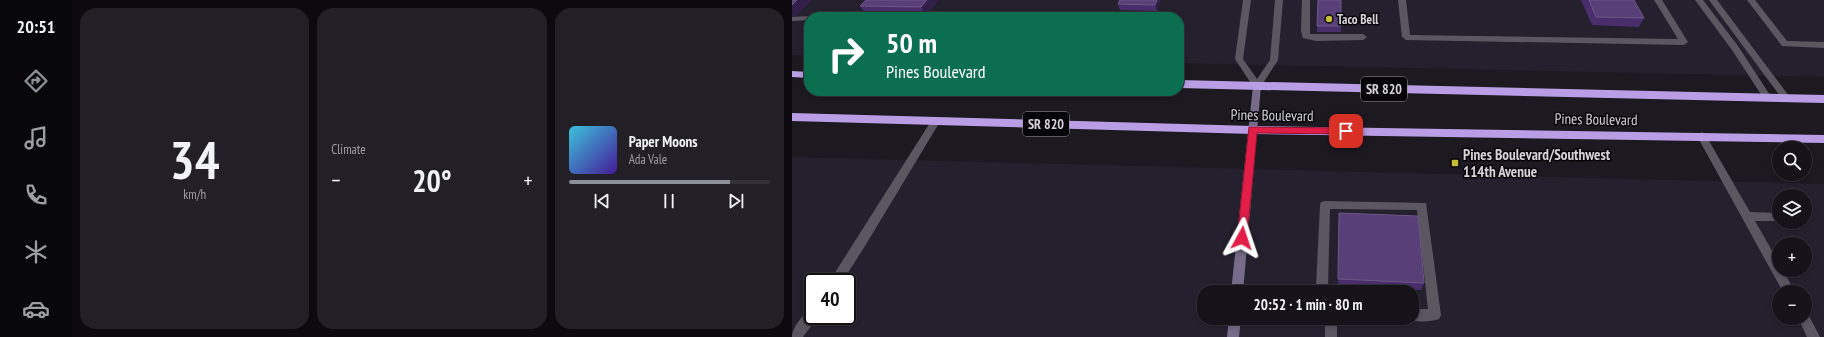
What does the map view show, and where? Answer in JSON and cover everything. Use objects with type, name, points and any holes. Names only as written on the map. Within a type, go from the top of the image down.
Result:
[{"type":"highway","points":[[792,74],[804,74]]},
{"type":"highway","name":"Pines Boulevard","points":[[1184,84],[1824,99]]},
{"type":"highway","name":"Pines Boulevard","points":[[792,117],[1252,130],[1824,139]]},
{"type":"street","points":[[1247,0],[1238,59],[1257,86]]},
{"type":"street","points":[[1238,285],[1257,86],[1274,60],[1279,0]]},
{"type":"street","points":[[1306,0],[1306,36],[1316,38],[1363,37]]},
{"type":"street","points":[[1402,0],[1406,37],[1684,42],[1658,0]]},
{"type":"street","points":[[1699,0],[1768,97]]},
{"type":"street","points":[[1713,0],[1786,98]]},
{"type":"street","points":[[1751,0],[1785,44],[1824,45]]},
{"type":"street","points":[[792,19],[804,18]]},
{"type":"street","points":[[841,273],[936,120]]},
{"type":"street","points":[[1702,136],[1785,285]]},
{"type":"street","points":[[1322,285],[1326,205],[1422,206],[1435,315],[1419,315]]},
{"type":"street","points":[[1747,216],[1772,217]]},
{"type":"street","points":[[795,337],[804,325]]},
{"type":"street","points":[[1233,337],[1234,325]]},
{"type":"street","points":[[1331,325],[1331,337]]},
{"type":"street","points":[[1808,325],[1814,337]]},
{"type":"shaded area","points":[[792,0],[1824,0],[1824,77],[1184,63],[1184,12],[804,12],[804,55],[792,55]]},
{"type":"shaded area","points":[[792,157],[1824,184],[1824,337],[792,337]]},
{"type":"building","points":[[792,0],[797,0],[792,5]]},
{"type":"building","points":[[866,0],[927,0],[921,7],[860,6]]},
{"type":"building","points":[[1120,0],[1157,0],[1155,5],[1118,4]]},
{"type":"building","name":"Taco Bell","points":[[1318,0],[1341,0],[1341,26],[1317,26]]},
{"type":"building","points":[[1589,0],[1634,0],[1644,18],[1596,17]]},
{"type":"building","points":[[1339,213],[1418,216],[1424,283],[1338,279]]},
{"type":"place","name":"Taco Bell","points":[[1329,19]]},
{"type":"place","name":"Pines Boulevard/Southwest 114th Avenue","points":[[1455,163]]},
{"type":"route","points":[[1242,238],[1252,130],[1346,131]]}]
